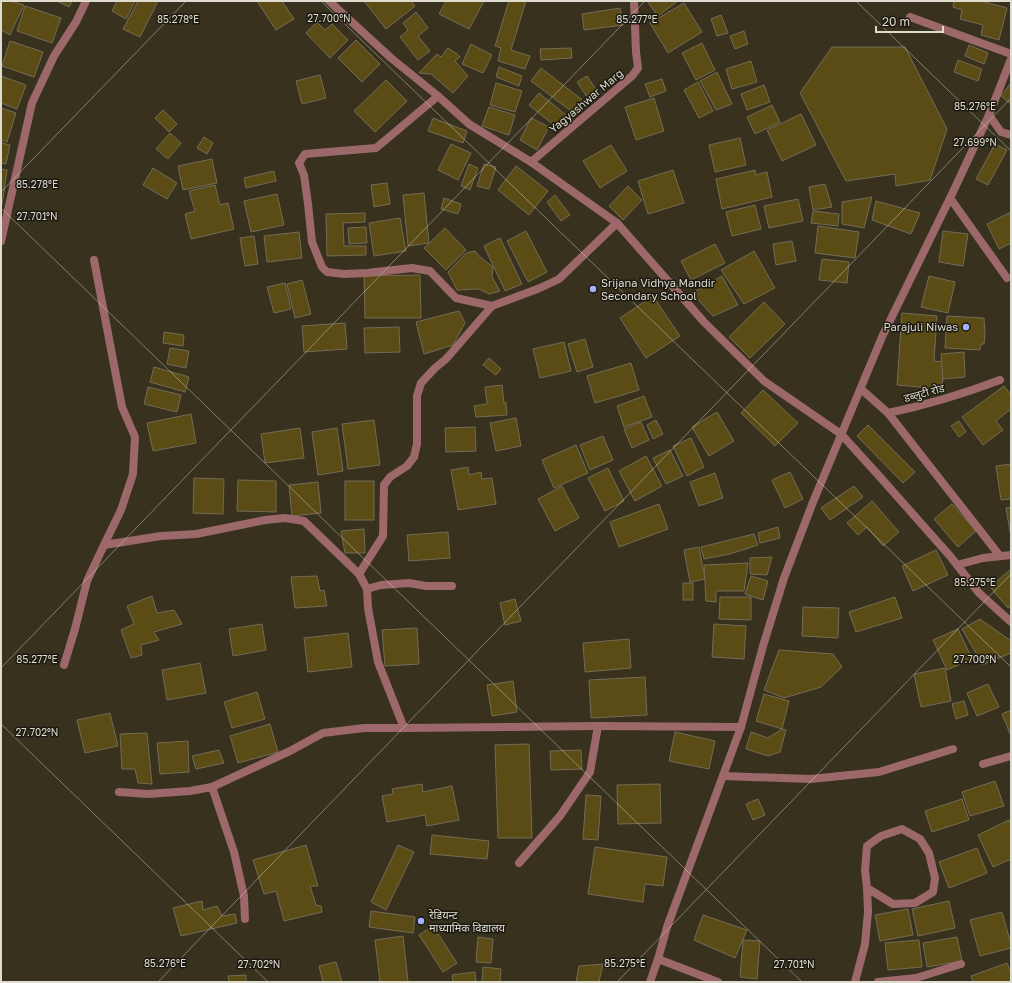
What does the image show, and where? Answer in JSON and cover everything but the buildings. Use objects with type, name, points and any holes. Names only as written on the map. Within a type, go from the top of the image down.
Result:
[{"type":"street","points":[[1,241],[32,104],[54,56],[76,22],[86,1]]},
{"type":"street","points":[[330,1],[391,58],[438,96],[469,124],[531,162],[617,223],[704,322],[764,381],[841,434],[957,565],[978,593],[1011,622]]},
{"type":"street","name":"Yagyashwar Marg","points":[[531,162],[632,76],[638,68],[634,1]]},
{"type":"street","points":[[910,17],[1011,54]]},
{"type":"street","points":[[650,982],[667,927],[740,727],[784,578],[813,502],[882,337],[989,115],[1011,59]]},
{"type":"street","points":[[438,96],[376,148],[305,154],[299,163],[304,174],[312,242],[322,267],[327,272],[344,274],[412,268],[430,271],[456,298],[492,306]]},
{"type":"street","points":[[989,115],[1001,132],[1011,136]]},
{"type":"street","points":[[950,198],[1007,278]]},
{"type":"street","points":[[359,574],[383,536],[384,485],[390,476],[407,466],[414,457],[417,444],[417,396],[421,383],[446,359],[492,306],[540,288],[559,279],[617,223]]},
{"type":"street","points":[[64,665],[87,581],[121,510],[133,474],[136,437],[122,407],[94,260]]},
{"type":"street","name":"डब्लुटी रोड","points":[[888,413],[953,397],[1000,380]]},
{"type":"street","points":[[861,389],[888,413],[1000,556]]},
{"type":"street","points":[[104,545],[161,536],[196,534],[265,520],[285,518],[304,521],[359,574],[367,589],[368,608],[378,662],[404,728]]},
{"type":"street","points":[[957,565],[983,558],[1011,555]]},
{"type":"street","points":[[367,589],[381,585],[409,583],[426,586],[452,586]]},
{"type":"street","points":[[119,792],[148,794],[190,791],[212,787],[323,734],[364,728],[598,726],[740,727]]},
{"type":"street","points":[[519,863],[560,816],[590,772],[598,726]]},
{"type":"street","points":[[723,776],[811,779],[879,772],[953,749]]},
{"type":"street","points":[[983,764],[1011,756]]},
{"type":"street","points":[[212,787],[234,852],[244,896],[245,919]]},
{"type":"street","points":[[855,982],[865,944],[868,912],[865,870],[867,846],[881,836],[902,829],[920,839],[929,853],[935,878],[933,892],[915,903],[893,904],[867,888]]},
{"type":"street","points":[[658,959],[718,982]]},
{"type":"street","points":[[878,982],[916,978],[961,964]]},
{"type":"place","name":"Srijana Vidhya Mandir Secondary School","points":[[593,289]]},
{"type":"place","name":"Parajuli Niwas","points":[[966,327]]},
{"type":"place","name":"रेडियन्ट माध्यामिक विद्यालय","points":[[421,921]]}]
